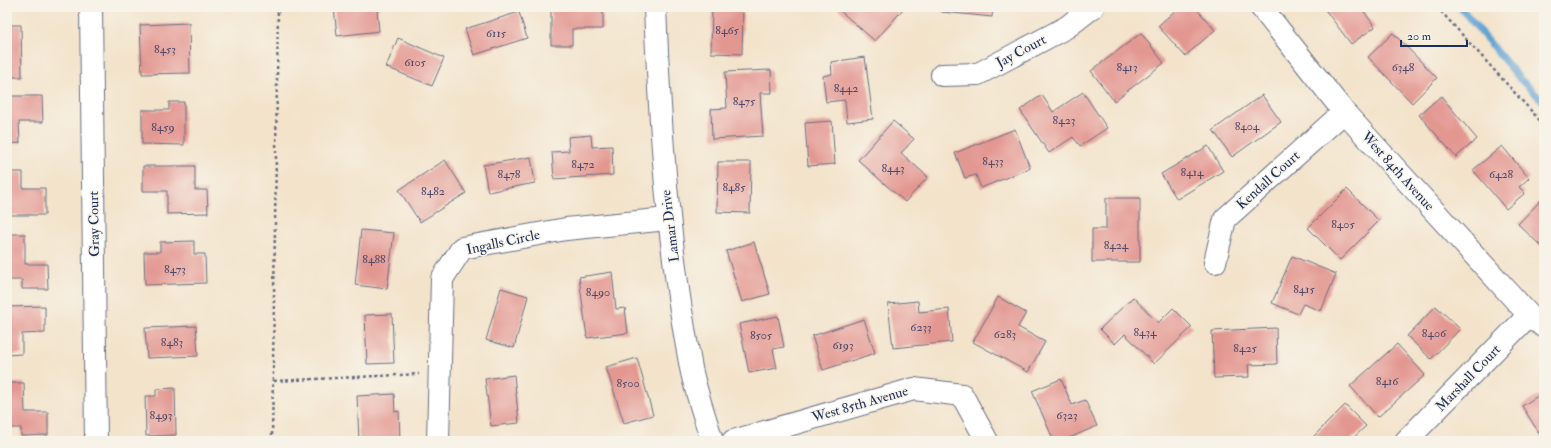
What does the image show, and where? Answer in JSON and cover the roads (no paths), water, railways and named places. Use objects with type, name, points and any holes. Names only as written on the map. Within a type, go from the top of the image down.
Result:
[{"type":"street","name":"Gray Court","points":[[91,7],[96,441]]},
{"type":"street","name":"Lamar Drive","points":[[655,7],[659,109],[668,219],[691,369],[712,441]]},
{"type":"street","name":"Jay Court","points":[[942,75],[978,74],[1067,27],[1093,7]]},
{"type":"street","name":"West 84th Avenue","points":[[1261,7],[1344,112],[1537,321]]},
{"type":"street","name":"Kendall Court","points":[[1215,262],[1225,219],[1344,112]]},
{"type":"street","name":"Ingalls Circle","points":[[438,441],[442,279],[462,248],[566,229],[668,219]]},
{"type":"street","name":"Marshall Court","points":[[1406,441],[1537,321]]},
{"type":"street","name":"West 85th Avenue","points":[[733,441],[914,389],[962,395],[987,441]]},
{"type":"waterway","points":[[1460,7],[1520,79],[1544,102]]}]
